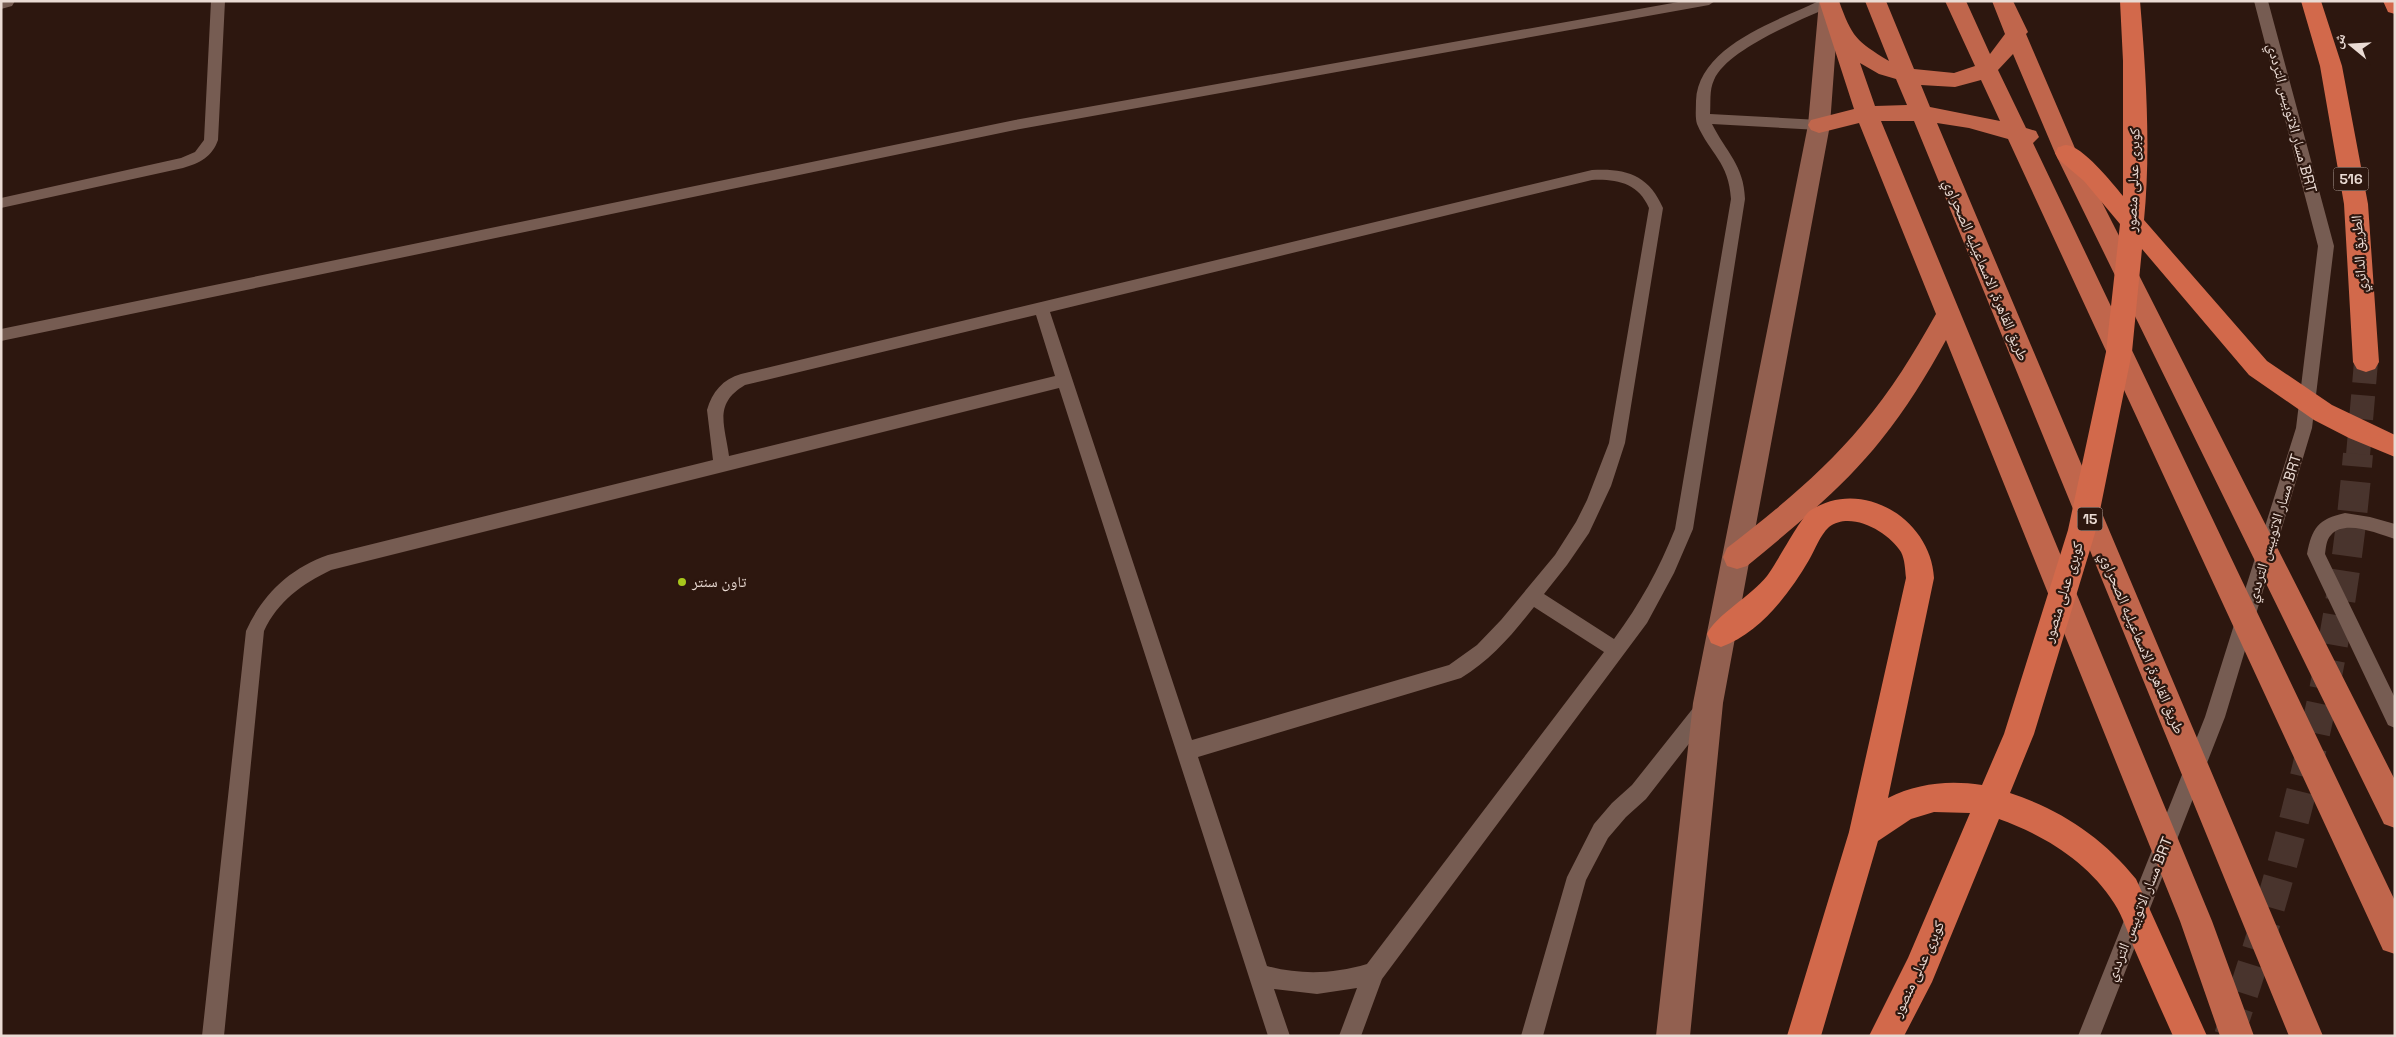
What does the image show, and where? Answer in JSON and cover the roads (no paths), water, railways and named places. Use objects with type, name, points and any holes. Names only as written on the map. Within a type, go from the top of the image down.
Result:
[{"type":"highway","name":"طريق القاهرة, الاسماعيليه الصحراوي","points":[[1875,1],[2306,1036]]},
{"type":"highway","points":[[1955,1],[2395,938]]},
{"type":"highway","points":[[2002,1],[2017,32],[2066,153],[2395,813]]},
{"type":"highway","name":"كوبرى عدلى منصور","points":[[1886,1036],[1920,970],[2019,734],[2082,530],[2119,352],[2136,197],[2134,61],[2130,1]]},
{"type":"highway","name":"الطريق الدائري","points":[[2311,1],[2331,66],[2356,204],[2366,362]]},
{"type":"highway","points":[[2393,1],[2395,6]]},
{"type":"highway","points":[[1829,2],[1867,114],[2196,921],[2237,1036]]},
{"type":"highway","points":[[1839,32],[1858,52],[1887,69],[1921,78],[1955,80],[1984,72],[2001,56],[2017,32]]},
{"type":"highway","points":[[1819,125],[1867,114],[1932,114],[1966,119],[2016,133],[2066,153],[2092,175],[2258,368],[2287,392],[2320,413],[2357,431],[2395,446]]},
{"type":"highway","points":[[1737,557],[1794,511],[1844,463],[1886,414],[1921,363],[1948,313]]},
{"type":"highway","points":[[1722,634],[1750,612],[1775,587],[1818,520],[1832,513],[1849,510],[1868,513],[1886,521],[1902,532],[1914,546],[1920,562],[1920,578],[1866,832],[1804,1036]]},
{"type":"highway","points":[[1866,832],[1884,816],[1908,804],[1932,798],[1961,797],[1990,801],[2020,810],[2049,824],[2084,848],[2103,865],[2126,891],[2190,1036]]},
{"type":"main road","points":[[1673,1036],[1708,703],[1819,125],[1829,2]]},
{"type":"lane","points":[[1,203],[184,163],[200,156],[206,151],[211,140],[218,1]]},
{"type":"lane","points":[[1,335],[1015,125],[1710,1]]},
{"type":"lane","name":"مسار الاتوبيس الترددي BRT","points":[[2088,1036],[2215,717],[2304,428],[2326,246],[2261,1]]},
{"type":"lane","points":[[1350,1036],[1374,972],[1616,650],[1656,592],[1684,529],[1738,198],[1736,175],[1731,163],[1708,132],[1703,119],[1707,77],[1717,65],[1751,38],[1829,2]]},
{"type":"lane","points":[[1703,119],[1819,125]]},
{"type":"lane","points":[[722,466],[715,410],[722,394],[741,380],[1592,175],[1606,174],[1633,180],[1644,187],[1653,197],[1656,208],[1617,443],[1609,469],[1584,524],[1567,552],[1532,596],[1489,648],[1473,661],[1454,672],[1186,751]]},
{"type":"lane","points":[[1041,307],[1279,1036]]},
{"type":"lane","points":[[213,1036],[255,631],[262,614],[274,597],[290,583],[328,563],[1065,380]]},
{"type":"lane","points":[[2395,532],[2357,520],[2338,521],[2324,528],[2317,539],[2316,554],[2395,718]]},
{"type":"lane","points":[[1532,596],[1616,650]]},
{"type":"lane","points":[[1532,1036],[1577,877],[1588,853],[1601,831],[1619,810],[1639,792],[1708,703]]},
{"type":"lane","points":[[1259,975],[1288,983],[1317,985],[1347,982],[1374,972]]},
{"type":"tunnel","points":[[2358,455],[2366,362]]},
{"type":"tunnel","points":[[2229,1036],[2274,894],[2312,749],[2340,602],[2358,454]]},
{"type":"place","name":"تاون سنتر","points":[[682,582]]}]
